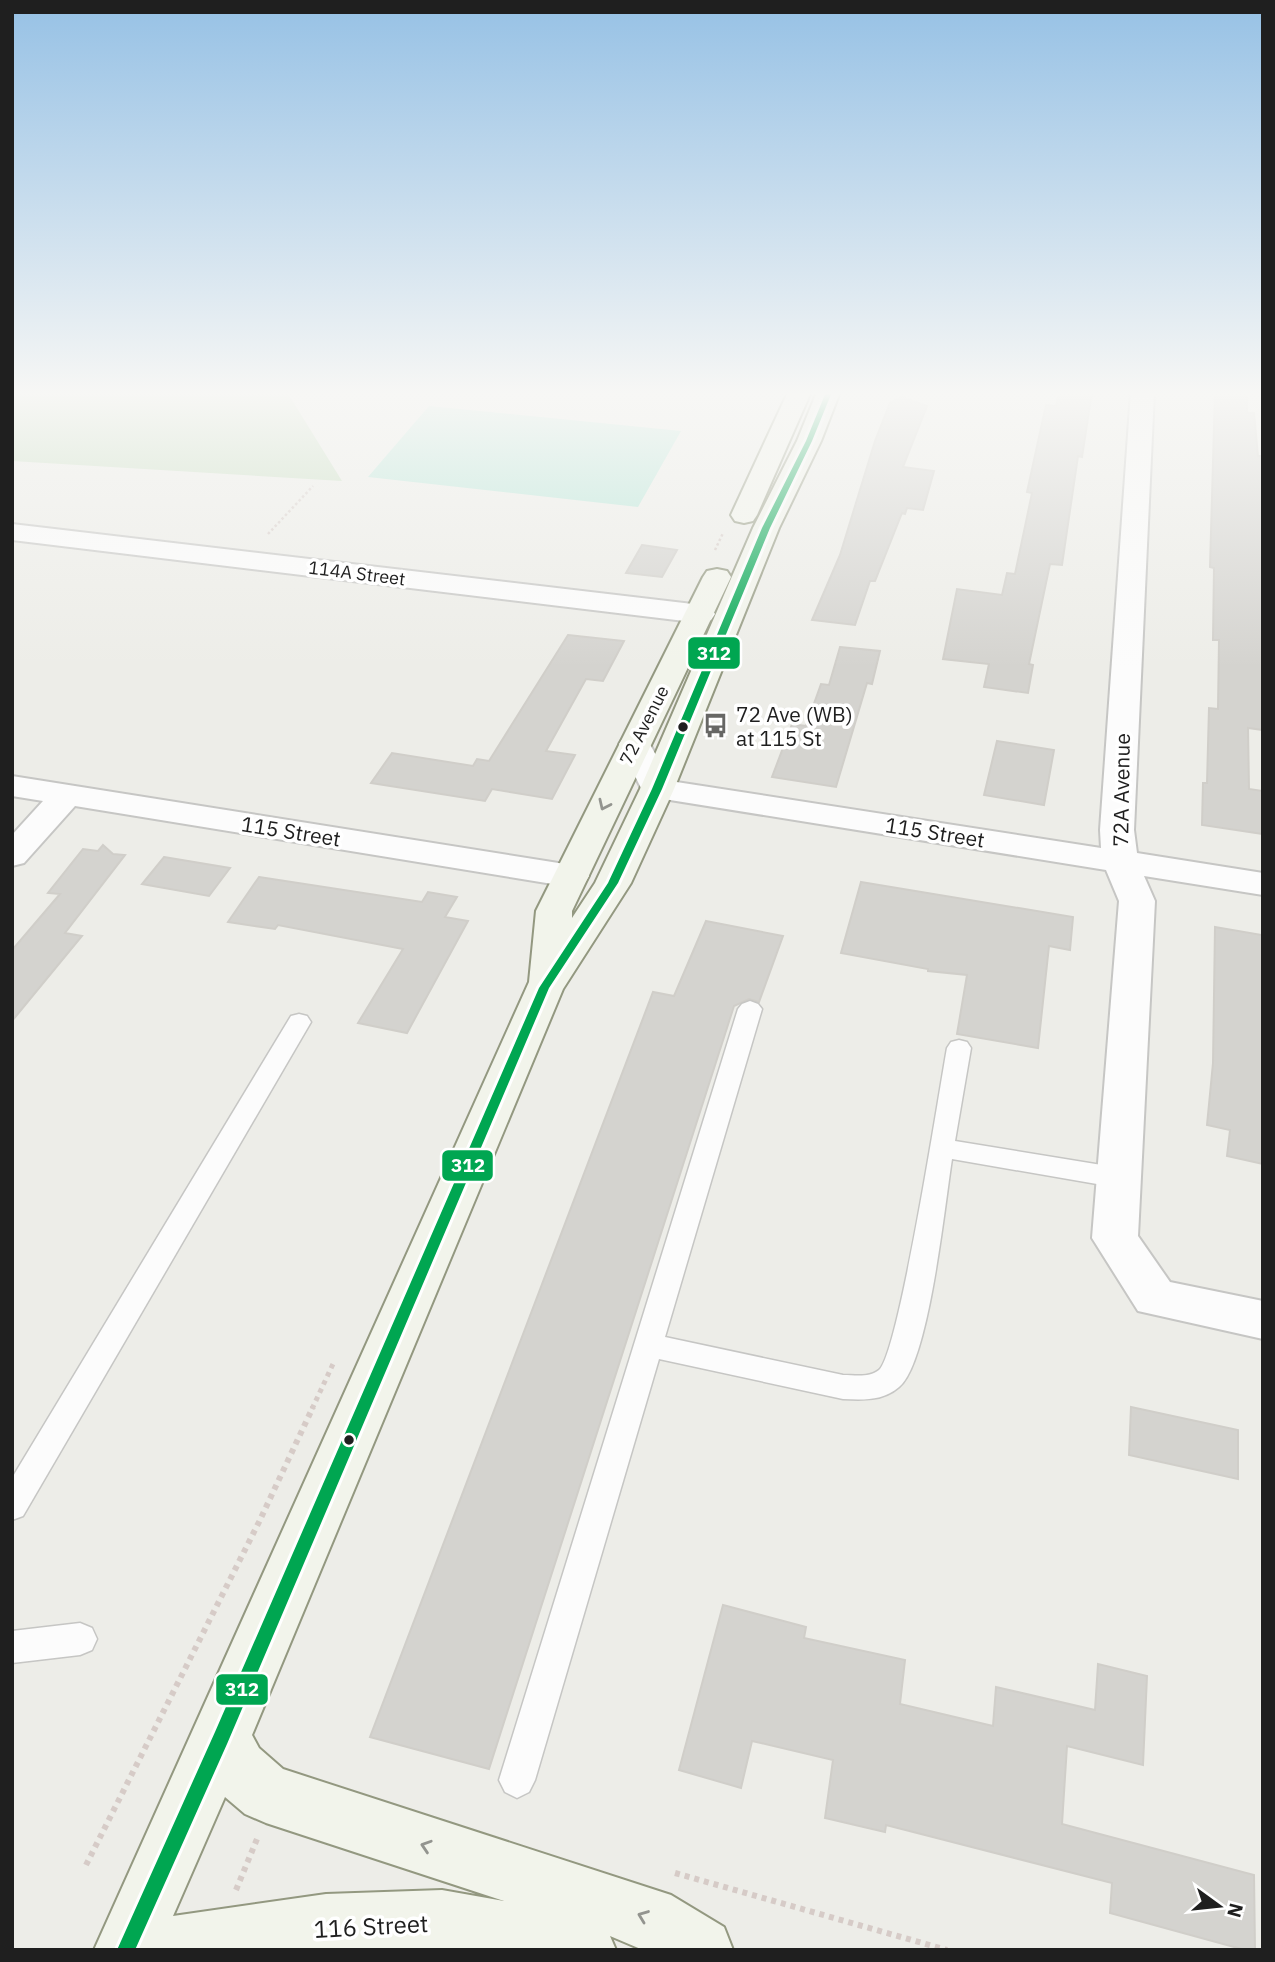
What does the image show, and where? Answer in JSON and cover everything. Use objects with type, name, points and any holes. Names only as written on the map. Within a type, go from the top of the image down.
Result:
[{"type":"main road","name":"72 Avenue","points":[[544,988],[554,911],[701,614],[759,484]]},
{"type":"main road","name":"72 Avenue","points":[[126,1950],[221,1738],[544,988],[613,883],[657,789],[766,528],[788,484]]},
{"type":"main road","points":[[221,1738],[238,1769],[266,1793],[649,1917],[701,1950]]},
{"type":"main road","name":"116 Street","points":[[156,1950],[326,1926],[442,1922],[556,1942],[584,1950]]},
{"type":"street","name":"72A Avenue","points":[[1138,484],[1117,830],[1120,861],[1137,901],[1115,1238],[1155,1298],[1263,1320]]},
{"type":"street","name":"114A Street","points":[[12,531],[701,614]]},
{"type":"street","points":[[635,744],[657,789]]},
{"type":"street","name":"115 Street","points":[[12,786],[571,876]]},
{"type":"street","name":"115 Street","points":[[657,789],[1263,884]]},
{"type":"street","points":[[12,856],[66,796]]},
{"type":"lane","points":[[517,1780],[750,1009]]},
{"type":"lane","points":[[12,1506],[299,1021]]},
{"type":"lane","points":[[648,1345],[843,1388],[870,1388],[890,1378],[903,1356],[914,1307],[959,1048]]},
{"type":"lane","points":[[941,1148],[1120,1178]]},
{"type":"lane","points":[[12,1647],[80,1639]]},
{"type":"path","points":[[265,537],[313,486]]},
{"type":"path","points":[[86,1865],[259,1522],[336,1358]]},
{"type":"path","points":[[234,1896],[262,1826]]},
{"type":"green space","points":[[427,484],[651,484],[638,507]]},
{"type":"building","points":[[862,484],[930,484],[923,510],[907,508],[905,514],[902,513],[875,581],[870,581],[855,625],[812,620],[840,555]]},
{"type":"building","points":[[1029,484],[1074,484],[1062,565],[1050,564],[1029,664],[1033,665],[1028,693],[984,687],[989,664],[943,659],[957,589],[1002,595],[1007,573],[1015,574],[1032,493],[1027,492]]},
{"type":"building","points":[[1212,484],[1263,484],[1263,730],[1248,728],[1249,789],[1263,791],[1263,834],[1202,825],[1203,783],[1207,783],[1209,708],[1218,709],[1219,640],[1213,640],[1214,568],[1210,567]]},
{"type":"building","points":[[642,545],[677,550],[662,577],[626,573]]},
{"type":"building","points":[[568,635],[624,641],[603,681],[586,679],[546,751],[575,755],[552,799],[492,789],[485,801],[371,783],[392,753],[473,766],[477,759],[489,761]]},
{"type":"building","points":[[840,647],[880,651],[872,684],[867,683],[836,787],[772,777],[792,724],[806,726],[821,684],[829,685]]},
{"type":"building","points":[[997,741],[1054,750],[1044,805],[984,795]]},
{"type":"building","points":[[103,845],[113,854],[125,855],[65,933],[82,936],[12,1021],[12,950],[60,894],[48,893],[83,849],[98,851]]},
{"type":"building","points":[[164,857],[230,868],[209,896],[142,884]]},
{"type":"building","points":[[259,877],[422,902],[428,892],[457,897],[445,917],[468,921],[407,1033],[358,1023],[403,949],[278,925],[275,929],[228,922]]},
{"type":"building","points":[[861,882],[1073,917],[1070,950],[1049,946],[1038,1048],[957,1034],[967,975],[928,971],[841,953]]},
{"type":"building","points":[[706,921],[783,936],[759,1002],[749,999],[734,1006],[489,1769],[370,1737],[653,992],[674,996]]},
{"type":"building","points":[[1215,927],[1262,935],[1263,1164],[1227,1156],[1230,1130],[1207,1125],[1213,1063]]},
{"type":"building","points":[[1131,1407],[1238,1430],[1238,1479],[1129,1455]]},
{"type":"building","points":[[723,1605],[806,1627],[804,1638],[905,1660],[900,1704],[993,1726],[996,1687],[1095,1710],[1098,1664],[1147,1676],[1143,1765],[1067,1746],[1062,1824],[1254,1875],[1255,1950],[1245,1950],[1110,1913],[1112,1883],[886,1825],[885,1832],[825,1818],[833,1760],[752,1741],[741,1788],[679,1770]]},
{"type":"transit line","name":"312","points":[[126,1950],[221,1738],[544,988],[613,883],[657,789],[766,528],[788,484]]},
{"type":"place","name":"72 Ave (WB) at 115 St","points":[[716,726]]}]
